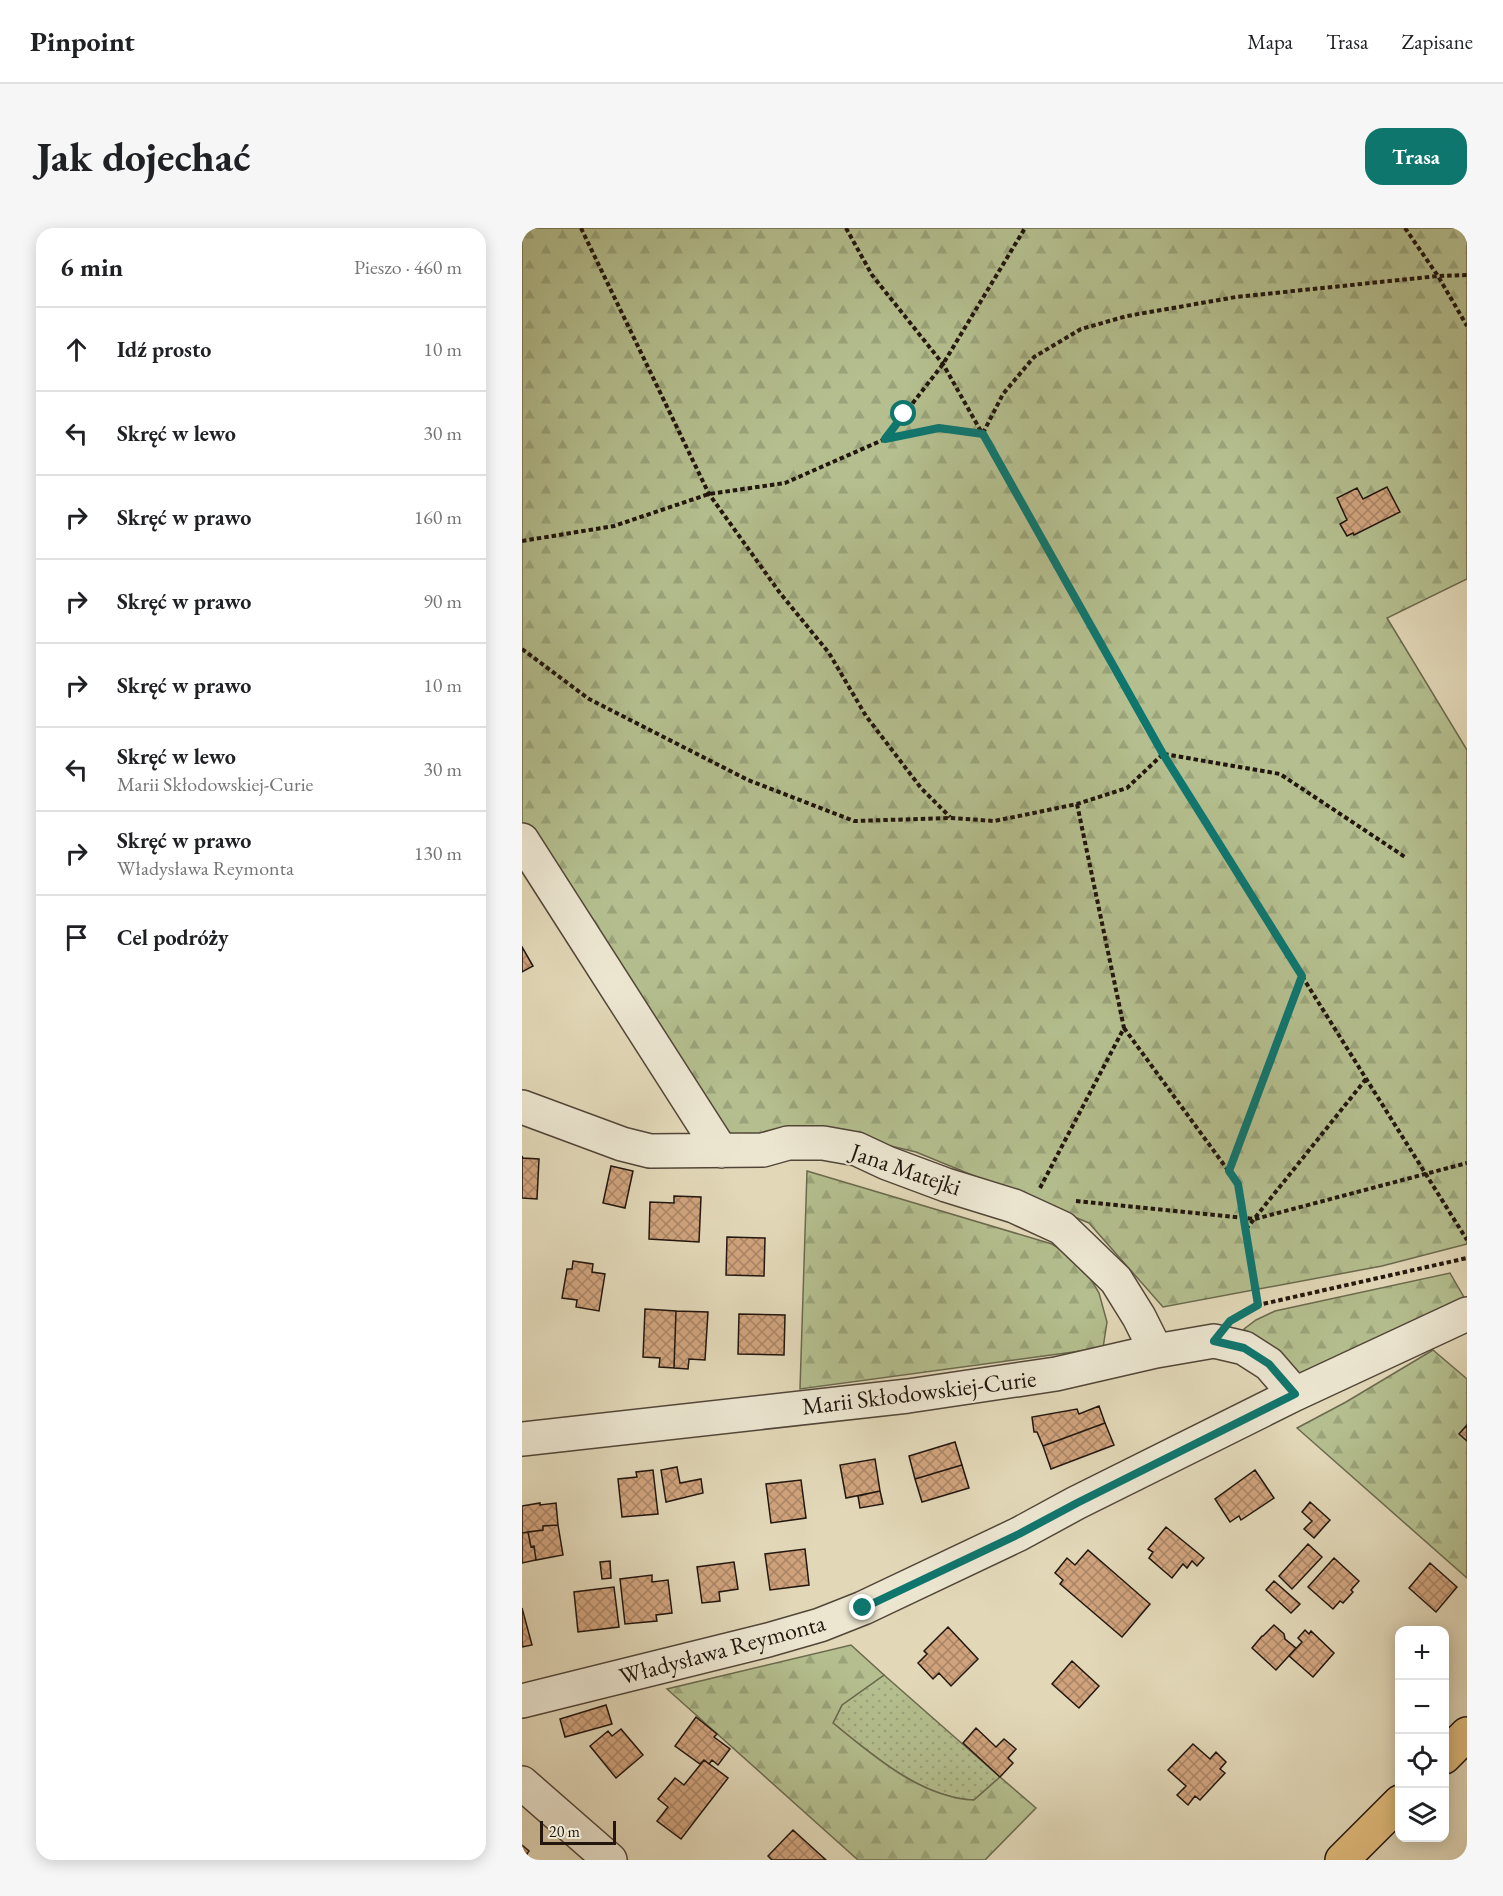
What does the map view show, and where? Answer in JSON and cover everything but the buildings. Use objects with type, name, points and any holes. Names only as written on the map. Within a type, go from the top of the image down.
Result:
[{"type":"main road","points":[[1449,1752],[1467,1734]]},
{"type":"main road","points":[[1342,1860],[1395,1807]]},
{"type":"street","points":[[522,840],[721,1151]]},
{"type":"street","name":"Jana Matejki","points":[[522,1107],[603,1137],[650,1151],[763,1149],[789,1143],[823,1143],[857,1149],[946,1185],[1014,1206],[1062,1228],[1116,1280],[1139,1317],[1156,1351]]},
{"type":"street","name":"Władysława Reymonta","points":[[522,1701],[768,1640],[820,1625],[852,1612],[1019,1534],[1295,1394],[1467,1314]]},
{"type":"street","name":"Marii Skłodowskiej-Curie","points":[[522,1439],[908,1396],[1056,1374],[1156,1351],[1214,1341],[1244,1348],[1269,1364],[1295,1394]]},
{"type":"street","points":[[522,1783],[610,1860]]},
{"type":"path","points":[[580,228],[710,494],[780,593],[829,653],[866,716],[921,788],[951,818]]},
{"type":"path","points":[[846,228],[872,275],[943,364],[1163,754],[1467,1240]]},
{"type":"path","points":[[885,439],[943,364],[1025,228]]},
{"type":"path","points":[[1405,228],[1438,276],[1467,326]]},
{"type":"path","points":[[983,434],[1003,394],[1034,357],[1081,329],[1127,316],[1236,297],[1467,275]]},
{"type":"path","points":[[522,541],[614,526],[710,494],[784,483],[885,439],[939,428],[983,434]]},
{"type":"path","points":[[522,649],[589,699],[748,780],[854,821],[951,818],[994,821],[1077,804],[1127,788],[1163,754]]},
{"type":"path","points":[[1163,754],[1280,774],[1405,857]]},
{"type":"path","points":[[1077,804],[1124,1028],[1238,1184],[1258,1305]]},
{"type":"path","points":[[1229,1171],[1302,976]]},
{"type":"path","points":[[1027,1212],[1124,1028]]},
{"type":"path","points":[[1246,1230],[1366,1079]]},
{"type":"path","points":[[1069,1201],[1255,1219],[1467,1163]]},
{"type":"path","points":[[1214,1341],[1230,1321],[1258,1305],[1467,1258]]},
{"type":"green space","points":[[522,228],[1467,228],[1467,579],[1387,618],[1467,750],[1467,1244],[1382,1266],[1163,1307],[1089,1223],[916,1152],[819,1129],[763,1138],[718,1137],[522,830]]},
{"type":"green space","points":[[807,1171],[1052,1244],[1085,1269],[1099,1293],[1107,1322],[1103,1348],[800,1389]]},
{"type":"green space","points":[[1450,1273],[1465,1299],[1303,1376],[1244,1329],[1275,1311]]},
{"type":"green space","points":[[1433,1350],[1467,1379],[1467,1578],[1297,1428],[1346,1402]]},
{"type":"green space","points":[[851,1645],[884,1675],[842,1705],[833,1723],[898,1773],[935,1792],[974,1800],[1000,1777],[1036,1808],[985,1860],[858,1860],[667,1689]]},
{"type":"green space","points":[[884,1675],[1000,1777],[974,1800],[935,1791],[898,1772],[833,1723],[842,1705]]},
{"type":"route","points":[[863,1608],[1019,1534],[1295,1394],[1269,1364],[1244,1348],[1214,1341],[1230,1321],[1258,1305],[1238,1184],[1229,1171],[1302,976],[1163,754],[983,434],[939,428],[885,439],[904,414]]}]
